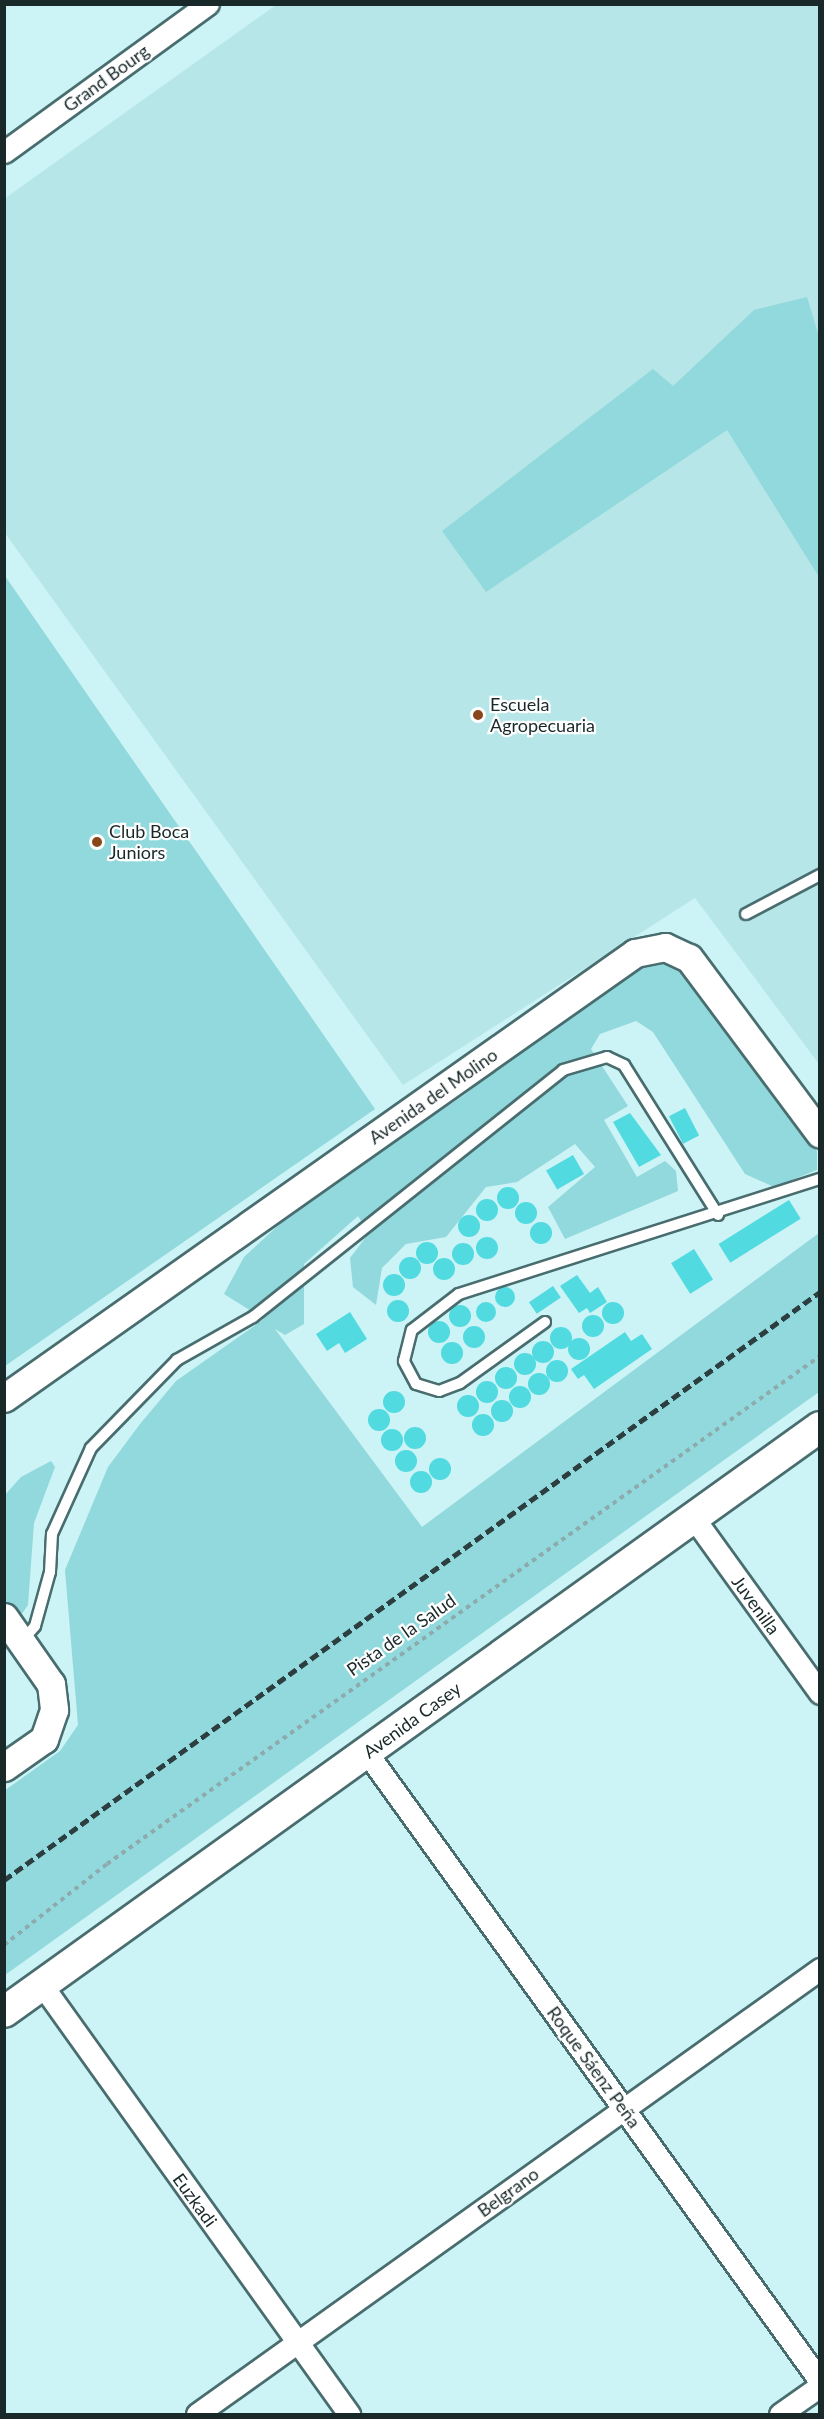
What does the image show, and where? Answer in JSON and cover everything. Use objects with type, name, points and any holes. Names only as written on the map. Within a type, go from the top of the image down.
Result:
[{"type":"main road","name":"Avenida Casey","points":[[4,2012],[819,1427]]},
{"type":"street","name":"Grand Bourg","points":[[4,152],[208,4]]},
{"type":"street","name":"Avenida del Molino","points":[[4,1398],[635,953],[665,947],[689,958],[819,1134]]},
{"type":"street","name":"Juvenilla","points":[[693,1517],[819,1693]]},
{"type":"street","points":[[4,1617],[51,1684],[54,1710],[44,1738],[4,1767]]},
{"type":"street","name":"Roque Sáenz Peña","points":[[367,1753],[819,2381]]},
{"type":"street","name":"Belgrano","points":[[197,2415],[819,1969]]},
{"type":"street","name":"Euzkadi","points":[[42,1985],[349,2415]]},
{"type":"street","points":[[780,2415],[819,2386]]},
{"type":"lane","points":[[746,914],[819,875]]},
{"type":"lane","points":[[21,1641],[35,1626],[50,1572],[52,1534],[91,1448],[177,1360],[253,1317],[563,1070],[607,1057],[624,1065],[718,1215]]},
{"type":"lane","points":[[545,1322],[460,1383],[439,1391],[416,1384],[404,1361],[412,1330],[459,1294],[718,1215],[819,1179]]},
{"type":"path","name":"Pista de la Salud","points":[[4,1945],[374,1671],[819,1356]]},
{"type":"shaded area","name":"Escuela Agropecuaria","points":[[276,5],[819,5],[819,1064],[695,898],[403,1085],[5,533],[4,199]]},
{"type":"shaded area","points":[[807,297],[820,340],[819,577],[727,430],[486,592],[442,531],[653,369],[673,386],[754,310]]},
{"type":"shaded area","name":"Club Boca Juniors","points":[[5,576],[375,1109],[4,1366]]},
{"type":"shaded area","points":[[666,959],[686,971],[817,1151],[817,1170],[774,1187],[745,1174],[653,1032],[636,1021],[600,1034],[591,1049],[628,1106],[604,1120],[637,1177],[665,1161],[676,1171],[678,1191],[565,1239],[548,1207],[595,1167],[575,1144],[517,1182],[486,1187],[446,1237],[406,1244],[382,1268],[376,1305],[353,1287],[350,1258],[369,1233],[358,1216],[304,1264],[304,1324],[285,1335],[275,1329],[422,1527],[819,1233],[819,1392],[5,1975],[4,1791],[60,1751],[78,1725],[65,1570],[108,1467],[140,1424],[176,1381],[264,1319],[224,1294],[244,1257],[296,1209],[464,1095],[585,999],[642,965]]},
{"type":"shaded area","points":[[51,1461],[55,1467],[34,1523],[28,1605],[21,1615],[5,1601],[4,1496],[21,1477]]},
{"type":"building","points":[[685,1108],[699,1136],[683,1144],[669,1116]]},
{"type":"building","points":[[630,1113],[661,1155],[639,1167],[613,1122]]},
{"type":"building","points":[[573,1155],[584,1174],[557,1190],[546,1170]]},
{"type":"building","points":[[508,1187],[518,1194],[519,1198],[512,1208],[508,1209],[498,1202],[497,1198],[504,1188]]},
{"type":"building","points":[[487,1199],[497,1206],[498,1210],[491,1220],[487,1221],[477,1214],[476,1210],[483,1200]]},
{"type":"building","points":[[789,1200],[801,1219],[730,1263],[719,1244]]},
{"type":"building","points":[[526,1202],[536,1209],[537,1213],[530,1223],[526,1224],[516,1217],[515,1213],[522,1203]]},
{"type":"building","points":[[469,1215],[479,1222],[480,1226],[473,1236],[469,1237],[459,1230],[458,1226],[465,1216]]},
{"type":"building","points":[[541,1222],[551,1229],[552,1233],[545,1243],[541,1244],[531,1237],[530,1233],[537,1223]]},
{"type":"building","points":[[487,1237],[497,1244],[498,1248],[491,1258],[487,1259],[477,1252],[476,1248],[483,1238]]},
{"type":"building","points":[[427,1242],[437,1249],[438,1253],[431,1263],[427,1264],[417,1257],[416,1253],[423,1243]]},
{"type":"building","points":[[463,1243],[473,1250],[474,1254],[467,1264],[463,1265],[453,1258],[452,1254],[459,1244]]},
{"type":"building","points":[[694,1249],[713,1280],[690,1294],[671,1263]]},
{"type":"building","points":[[410,1257],[420,1264],[421,1268],[414,1278],[410,1279],[400,1272],[399,1268],[406,1258]]},
{"type":"building","points":[[444,1258],[454,1265],[455,1269],[448,1279],[444,1280],[434,1273],[433,1269],[440,1259]]},
{"type":"building","points":[[394,1274],[404,1281],[405,1285],[398,1295],[394,1296],[384,1289],[383,1285],[390,1275]]},
{"type":"building","points":[[577,1275],[590,1293],[598,1287],[607,1302],[590,1313],[587,1308],[579,1313],[560,1286]]},
{"type":"building","points":[[553,1286],[561,1298],[537,1314],[529,1302]]},
{"type":"building","points":[[501,1287],[509,1287],[515,1293],[515,1301],[509,1307],[501,1307],[495,1301],[495,1293]]},
{"type":"building","points":[[398,1300],[408,1307],[409,1311],[402,1321],[398,1322],[388,1315],[387,1311],[394,1301]]},
{"type":"building","points":[[482,1302],[490,1302],[496,1308],[496,1316],[490,1322],[482,1322],[476,1316],[476,1308]]},
{"type":"building","points":[[613,1302],[623,1309],[624,1313],[617,1323],[613,1324],[603,1317],[602,1313],[609,1303]]},
{"type":"building","points":[[460,1305],[470,1312],[471,1316],[464,1326],[460,1327],[450,1320],[449,1316],[456,1306]]},
{"type":"building","points":[[350,1312],[367,1339],[345,1353],[339,1343],[327,1351],[316,1334]]},
{"type":"building","points":[[593,1315],[603,1322],[604,1326],[597,1336],[593,1337],[583,1330],[582,1326],[589,1316]]},
{"type":"building","points":[[439,1321],[449,1328],[450,1332],[443,1342],[439,1343],[429,1336],[428,1332],[435,1322]]},
{"type":"building","points":[[474,1326],[484,1333],[485,1337],[478,1347],[474,1348],[464,1341],[463,1337],[470,1327]]},
{"type":"building","points":[[561,1327],[571,1334],[572,1338],[565,1348],[561,1349],[551,1342],[550,1338],[557,1328]]},
{"type":"building","points":[[625,1332],[631,1341],[642,1334],[652,1349],[594,1389],[584,1375],[578,1379],[571,1369]]},
{"type":"building","points":[[579,1338],[589,1345],[590,1349],[583,1359],[579,1360],[569,1353],[568,1349],[575,1339]]},
{"type":"building","points":[[543,1341],[553,1348],[554,1352],[547,1362],[543,1363],[533,1356],[532,1352],[539,1342]]},
{"type":"building","points":[[452,1342],[462,1349],[463,1353],[456,1363],[452,1364],[442,1357],[441,1353],[448,1343]]},
{"type":"building","points":[[525,1353],[535,1360],[536,1364],[529,1374],[525,1375],[515,1368],[514,1364],[521,1354]]},
{"type":"building","points":[[557,1360],[567,1367],[568,1371],[561,1381],[557,1382],[547,1375],[546,1371],[553,1361]]},
{"type":"building","points":[[506,1367],[516,1374],[517,1378],[510,1388],[506,1389],[496,1382],[495,1378],[502,1368]]},
{"type":"building","points":[[539,1373],[549,1380],[550,1384],[543,1394],[539,1395],[529,1388],[528,1384],[535,1374]]},
{"type":"building","points":[[487,1381],[497,1388],[498,1392],[491,1402],[487,1403],[477,1396],[476,1392],[483,1382]]},
{"type":"building","points":[[520,1386],[530,1393],[531,1397],[524,1407],[520,1408],[510,1401],[509,1397],[516,1387]]},
{"type":"building","points":[[394,1391],[404,1398],[405,1402],[398,1412],[394,1413],[384,1406],[383,1402],[390,1392]]},
{"type":"building","points":[[468,1395],[478,1402],[479,1406],[472,1416],[468,1417],[458,1410],[457,1406],[464,1396]]},
{"type":"building","points":[[502,1400],[512,1407],[513,1411],[506,1421],[502,1422],[492,1415],[491,1411],[498,1401]]},
{"type":"building","points":[[379,1409],[389,1416],[390,1420],[383,1430],[379,1431],[369,1424],[368,1420],[375,1410]]},
{"type":"building","points":[[483,1414],[493,1421],[494,1425],[487,1435],[483,1436],[473,1429],[472,1425],[479,1415]]},
{"type":"building","points":[[415,1427],[425,1434],[426,1438],[419,1448],[415,1449],[405,1442],[404,1438],[411,1428]]},
{"type":"building","points":[[392,1429],[402,1436],[403,1440],[396,1450],[392,1451],[382,1444],[381,1440],[388,1430]]},
{"type":"building","points":[[406,1450],[416,1457],[417,1461],[410,1471],[406,1472],[396,1465],[395,1461],[402,1451]]},
{"type":"building","points":[[440,1458],[450,1465],[451,1469],[444,1479],[440,1480],[430,1473],[429,1469],[436,1459]]},
{"type":"building","points":[[421,1471],[431,1478],[432,1482],[425,1492],[421,1493],[411,1486],[410,1482],[417,1472]]},
{"type":"railway","points":[[4,1880],[820,1292]]},
{"type":"place","name":"Escuela Agropecuaria","points":[[478,715]]},
{"type":"place","name":"Club Boca Juniors","points":[[97,842]]}]
